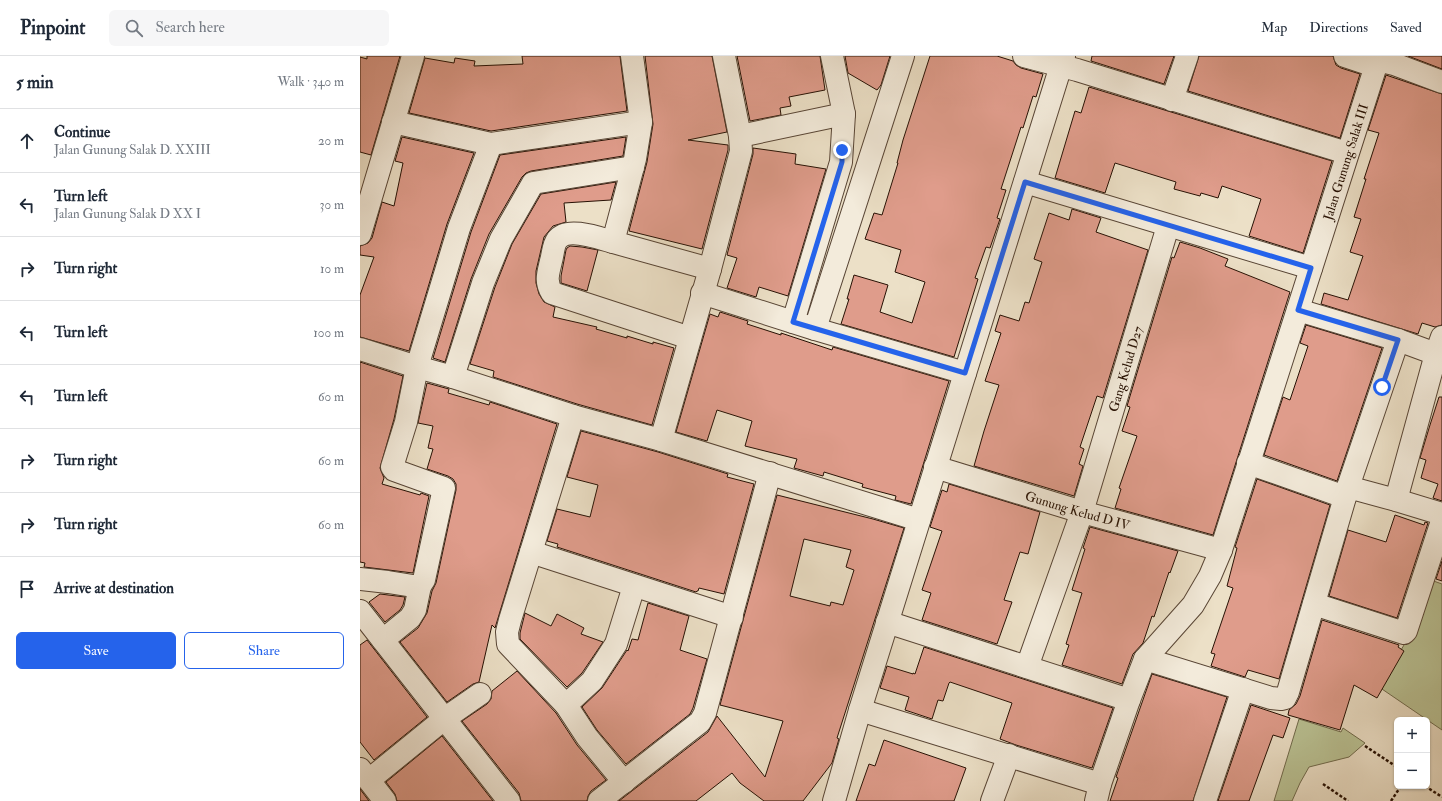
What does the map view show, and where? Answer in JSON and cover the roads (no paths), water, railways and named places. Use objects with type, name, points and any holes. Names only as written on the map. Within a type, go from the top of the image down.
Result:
[{"type":"street","points":[[360,234],[363,212],[413,56]]},
{"type":"street","points":[[613,242],[633,167],[641,122],[632,56]]},
{"type":"street","points":[[660,440],[710,268],[741,151],[740,136],[724,56]]},
{"type":"street","points":[[793,322],[842,162],[844,114],[832,56]]},
{"type":"street","points":[[815,329],[903,56]]},
{"type":"street","points":[[1024,56],[1062,62],[1077,70],[1348,153]]},
{"type":"street","points":[[1172,100],[1187,56]]},
{"type":"street","points":[[1345,56],[1394,64],[1442,82]]},
{"type":"street","name":"Jalan Gunung Salak III","points":[[1145,659],[1193,606],[1210,576],[1221,550],[1377,61]]},
{"type":"street","points":[[834,801],[887,622],[1062,62]]},
{"type":"street","points":[[740,136],[844,114]]},
{"type":"street","points":[[393,122],[491,144],[641,122]]},
{"type":"street","points":[[383,640],[410,618],[415,610],[420,586],[424,580],[444,488],[392,468],[406,422],[417,367],[459,228],[491,144]]},
{"type":"street","points":[[453,377],[483,283],[501,239],[532,183],[633,167]]},
{"type":"street","points":[[1025,182],[1311,268]]},
{"type":"street","name":"Gang Kelud D27","points":[[1027,667],[1082,512],[1168,226]]},
{"type":"street","points":[[690,338],[552,293],[548,286],[547,276],[556,241],[563,235],[574,233],[710,268]]},
{"type":"street","points":[[702,293],[815,329],[965,373]]},
{"type":"street","points":[[1298,310],[1398,340],[1439,345],[1396,500]]},
{"type":"street","points":[[860,710],[1008,755],[1098,792],[1129,700],[1145,659],[1271,698],[1285,698],[1347,492],[1398,340]]},
{"type":"street","points":[[360,349],[573,416],[660,440],[919,520]]},
{"type":"street","points":[[573,416],[510,620],[507,632],[508,644],[566,705],[587,737],[624,782]]},
{"type":"street","points":[[1248,463],[1347,492],[1396,500],[1442,514]]},
{"type":"street","name":"Gunung Kelud D IV","points":[[935,467],[1082,512],[1221,550]]},
{"type":"street","points":[[599,801],[700,722],[705,713],[770,474]]},
{"type":"street","points":[[1314,604],[1404,633],[1406,631],[1442,521]]},
{"type":"street","points":[[531,552],[732,618]]},
{"type":"street","points":[[360,579],[420,586]]},
{"type":"street","points":[[566,705],[592,682],[616,644],[634,586]]},
{"type":"street","points":[[360,611],[509,801]]},
{"type":"street","points":[[887,622],[1129,700]]},
{"type":"street","points":[[1205,801],[1243,689]]},
{"type":"street","points":[[385,801],[364,774],[480,694]]},
{"type":"street","points":[[992,801],[1008,755]]}]
